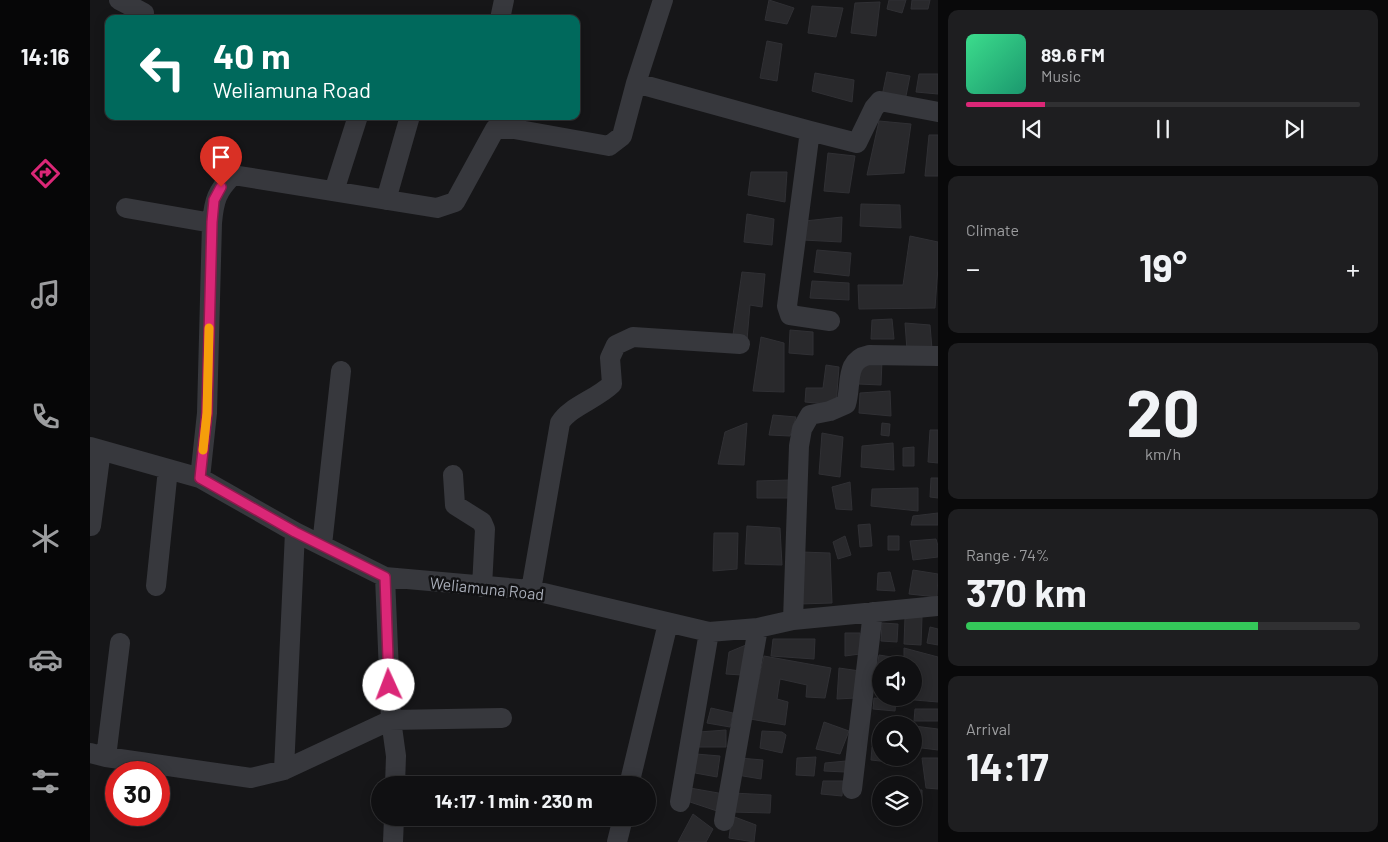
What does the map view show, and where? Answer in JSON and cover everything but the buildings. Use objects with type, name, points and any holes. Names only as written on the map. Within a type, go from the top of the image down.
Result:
[{"type":"street","points":[[118,0],[144,13]]},
{"type":"street","points":[[501,15],[504,0]]},
{"type":"street","points":[[200,478],[207,413],[212,222],[214,200],[221,187],[233,175],[437,208],[455,202],[496,129],[514,129],[609,146],[622,136],[636,83],[663,0]]},
{"type":"street","points":[[636,83],[810,132],[857,143],[874,108],[880,100],[938,112]]},
{"type":"street","points":[[334,191],[357,120]]},
{"type":"street","points":[[386,200],[409,120]]},
{"type":"street","points":[[810,132],[787,306],[790,315],[830,321]]},
{"type":"street","points":[[126,208],[212,222]]},
{"type":"street","points":[[531,590],[560,423],[565,415],[602,393],[612,384],[610,358],[616,345],[633,337],[740,344]]},
{"type":"street","points":[[793,620],[799,446],[802,429],[810,415],[830,411],[846,404],[850,373],[855,361],[862,356],[938,356]]},
{"type":"street","points":[[322,546],[341,371]]},
{"type":"street","points":[[91,526],[96,448]]},
{"type":"street","name":"Weliamuna Road","points":[[96,448],[200,478],[295,532],[385,577],[531,590],[709,632],[758,628],[793,620],[938,606]]},
{"type":"street","points":[[156,586],[168,469]]},
{"type":"street","points":[[453,475],[455,506],[482,522],[485,529],[482,587]]},
{"type":"street","points":[[284,770],[295,532]]},
{"type":"street","points":[[385,577],[391,720],[396,756],[395,776]]},
{"type":"street","points":[[852,789],[873,612]]},
{"type":"street","points":[[631,776],[668,623]]},
{"type":"street","points":[[724,821],[758,628]]},
{"type":"street","points":[[680,802],[709,632]]},
{"type":"street","points":[[120,643],[98,755],[251,778],[284,770],[391,720],[502,718]]},
{"type":"street","points":[[393,842],[394,826]]},
{"type":"street","points":[[618,842],[621,826]]},
{"type":"slow traffic","points":[[203,450],[207,413],[209,328]]},
{"type":"route","points":[[221,187],[214,200],[212,222],[207,413],[200,478],[295,532],[385,577],[389,685]]}]
